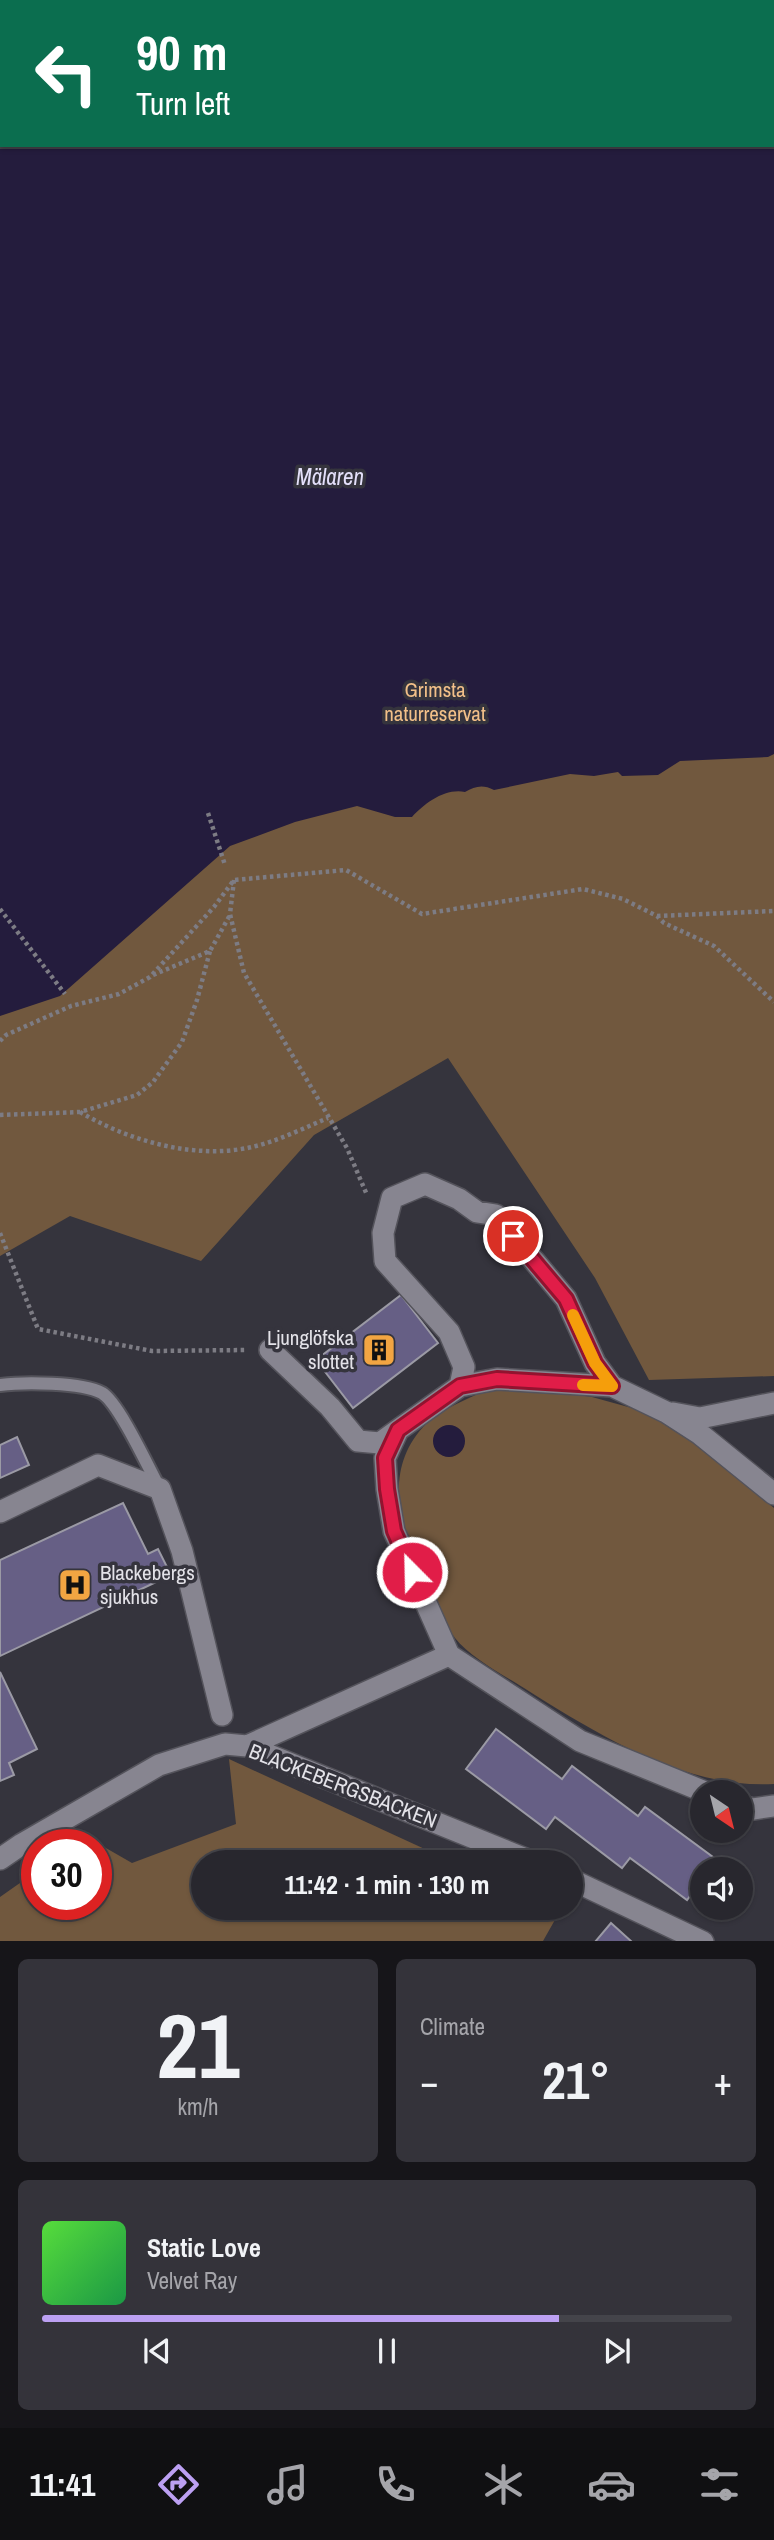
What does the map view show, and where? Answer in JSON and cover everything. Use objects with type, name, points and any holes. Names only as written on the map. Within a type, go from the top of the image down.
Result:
[{"type":"street","points":[[460,1386],[464,1367],[449,1332],[385,1261],[383,1233],[392,1198],[425,1184],[459,1199],[477,1212],[496,1215],[566,1299],[595,1363],[612,1386]]},
{"type":"street","points":[[270,1350],[330,1407],[358,1441],[380,1443],[460,1386],[497,1379],[612,1386],[666,1412],[700,1434],[774,1494]]},
{"type":"street","points":[[666,1412],[700,1418],[774,1403]]},
{"type":"street","points":[[398,1430],[385,1458],[394,1531],[449,1655],[580,1741],[690,1787]]},
{"type":"street","points":[[0,1511],[98,1465],[160,1489],[182,1551],[224,1729]]},
{"type":"street","points":[[247,1746],[449,1655]]},
{"type":"street","name":"BLACKEBERGSBACKEN","points":[[2,1856],[224,1729],[247,1746],[503,1850]]},
{"type":"street","points":[[753,1809],[774,1806]]},
{"type":"street","points":[[583,1885],[703,1941]]},
{"type":"lane","points":[[0,1385],[23,1382],[68,1385],[101,1393],[114,1406],[160,1489]]},
{"type":"path","points":[[208,813],[225,865]]},
{"type":"path","points":[[149,977],[214,907],[234,880],[345,870],[422,914],[583,889],[623,899],[657,916],[664,923],[714,946],[774,1002]]},
{"type":"path","points":[[234,880],[230,914],[244,973],[346,1149],[383,1233]]},
{"type":"path","points":[[0,909],[65,994]]},
{"type":"path","points":[[657,916],[774,911]]},
{"type":"path","points":[[0,1115],[80,1112],[138,1095],[153,1082],[182,1042],[210,951],[230,914]]},
{"type":"path","points":[[0,1041],[6,1035],[71,1006],[119,994],[149,977],[210,951]]},
{"type":"path","points":[[80,1112],[104,1126],[160,1144],[221,1152],[254,1147],[328,1118]]},
{"type":"path","points":[[0,1233],[38,1329],[152,1351],[270,1350]]},
{"type":"green space","name":"Grimsta naturreservat","points":[[774,332],[774,1376],[649,1380],[595,1278],[448,1058],[314,1135],[201,1261],[70,1216],[0,1256],[0,484]]},
{"type":"green space","points":[[486,1390],[541,1390],[592,1397],[639,1410],[674,1427],[774,1508],[774,1784],[708,1778],[643,1755],[581,1723],[497,1671],[469,1652],[455,1638],[416,1563],[402,1522],[399,1501],[403,1461],[412,1442],[426,1424],[447,1409]]},
{"type":"green space","points":[[229,1759],[427,1850],[191,1850],[191,1920],[555,1920],[543,1941],[0,1941],[0,1897],[21,1882],[21,1920],[112,1920],[112,1852],[132,1863],[236,1824]]},
{"type":"water","name":"Mälaren","points":[[0,147],[774,147],[774,754],[768,757],[680,761],[658,775],[622,776],[618,772],[594,776],[570,774],[494,790],[479,786],[465,792],[443,794],[412,817],[395,817],[357,806],[295,822],[230,846],[60,996],[0,1016]]},
{"type":"water","points":[[449,1425],[460,1430],[465,1441],[460,1452],[449,1457],[438,1452],[433,1441],[438,1430]]},
{"type":"building","name":"Ljunglöfska slottet","points":[[401,1295],[438,1343],[353,1408],[316,1360]]},
{"type":"building","points":[[17,1437],[29,1465],[0,1478],[0,1445]]},
{"type":"building","name":"Blackebergs sjukhus","points":[[123,1503],[148,1554],[158,1549],[171,1575],[0,1656],[0,1560]]},
{"type":"building","points":[[0,1672],[37,1749],[9,1763],[14,1775],[0,1781]]},
{"type":"building","points":[[496,1729],[562,1779],[572,1766],[638,1816],[645,1807],[690,1840],[690,1843],[713,1857],[690,1857],[690,1896],[687,1900],[630,1858],[622,1868],[555,1817],[546,1829],[466,1769]]},
{"type":"building","points":[[611,1923],[631,1941],[596,1941]]},
{"type":"slow traffic","points":[[573,1315],[595,1363],[612,1386],[583,1385]]},
{"type":"place","name":"Ljunglöfska slottet","points":[[379,1350]]},
{"type":"place","name":"Blackebergs sjukhus","points":[[75,1585]]},
{"type":"route","points":[[412,1572],[394,1531],[387,1489],[385,1458],[398,1430],[460,1386],[497,1379],[612,1386],[595,1363],[566,1299],[513,1236]]}]
